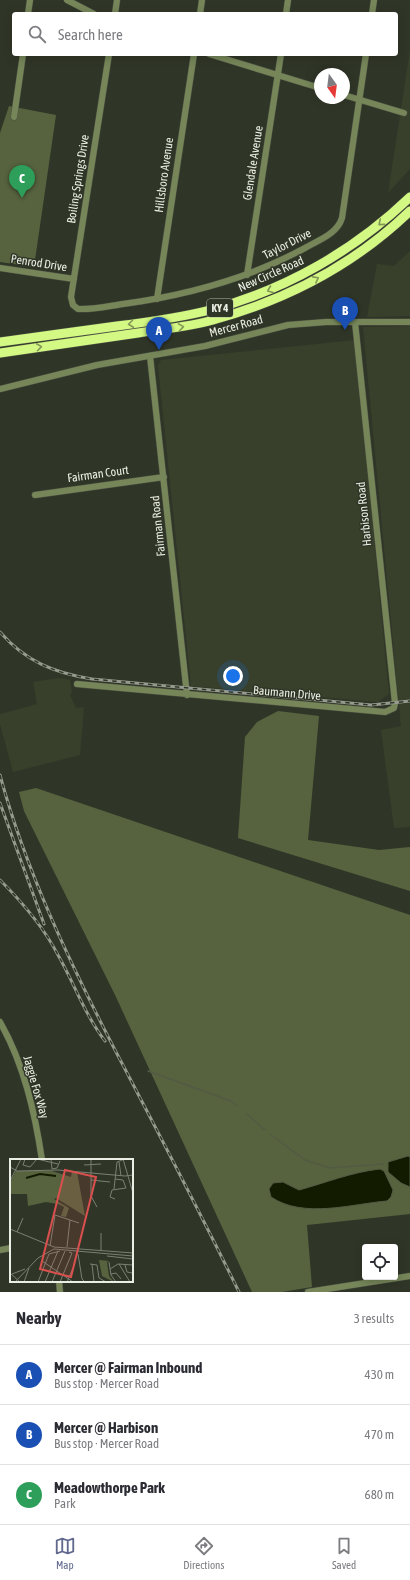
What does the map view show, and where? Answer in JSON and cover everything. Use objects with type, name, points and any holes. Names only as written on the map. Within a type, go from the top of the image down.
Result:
[{"type":"highway","name":"New Circle Road","points":[[0,342],[154,321],[208,311],[254,296],[297,277],[337,255],[378,226],[410,196]]},
{"type":"highway","name":"New Circle Road","points":[[0,353],[187,326],[240,312],[268,302],[319,278],[370,244],[410,211]]},
{"type":"street","points":[[28,12],[30,0]]},
{"type":"street","points":[[68,0],[90,12]]},
{"type":"street","points":[[115,12],[117,0]]},
{"type":"street","points":[[200,12],[202,0]]},
{"type":"street","points":[[286,12],[288,0]]},
{"type":"street","points":[[372,12],[374,0]]},
{"type":"street","points":[[14,117],[23,56]]},
{"type":"street","name":"Boiling Springs Drive","points":[[74,306],[71,297],[109,56]]},
{"type":"street","name":"Hillsboro Avenue","points":[[157,298],[194,56]]},
{"type":"street","points":[[215,56],[314,86]]},
{"type":"street","name":"Glendale Avenue","points":[[247,275],[281,56]]},
{"type":"street","name":"Taylor Drive","points":[[74,306],[76,309],[82,309],[157,298],[212,287],[247,275],[285,259],[331,233],[340,222],[366,56]]},
{"type":"street","points":[[350,97],[404,113]]},
{"type":"street","name":"Penrod Drive","points":[[0,268],[74,279]]},
{"type":"street","name":"Mercer Road","points":[[0,389],[97,365],[205,346],[288,325],[356,322],[410,322]]},
{"type":"street","name":"Harbison Road","points":[[356,322],[395,703]]},
{"type":"street","name":"Fairman Road","points":[[150,356],[187,695]]},
{"type":"street","name":"Fairman Court","points":[[35,495],[164,477]]},
{"type":"street","name":"Baumann Drive","points":[[77,684],[385,712],[391,710],[395,703]]},
{"type":"street","name":"Jaggie Fox Way","points":[[0,1022],[14,1050],[25,1082],[42,1159]]},
{"type":"street","points":[[0,1250],[10,1248]]},
{"type":"street","points":[[308,1292],[410,1276]]},
{"type":"street","points":[[59,1282],[60,1292]]},
{"type":"shaded area","points":[[410,50],[410,169],[388,193]]},
{"type":"shaded area","points":[[9,106],[56,115],[34,267],[0,262],[0,133]]},
{"type":"shaded area","points":[[410,251],[410,316],[367,317],[377,264],[394,266]]},
{"type":"shaded area","points":[[410,326],[410,827],[394,828],[381,730],[401,726],[363,327]]},
{"type":"shaded area","points":[[355,340],[389,694],[378,702],[191,686],[158,366],[161,360]]},
{"type":"shaded area","points":[[59,678],[70,680],[72,692],[70,695],[76,708],[84,707],[80,755],[13,772],[0,724],[0,714],[37,704],[33,682]]},
{"type":"shaded area","points":[[278,711],[319,716],[308,840],[379,850],[410,847],[410,891],[238,838],[245,737],[257,722]]},
{"type":"shaded area","points":[[36,788],[410,915],[410,1214],[307,1225],[312,1287],[282,1292],[252,1292],[116,997],[24,811],[19,792]]},
{"type":"shaded area","points":[[408,1156],[410,1157],[410,1187],[401,1183],[388,1172],[388,1162]]},
{"type":"shaded area","points":[[380,1169],[384,1171],[393,1190],[391,1197],[387,1201],[343,1207],[313,1209],[284,1204],[271,1197],[269,1189],[273,1183],[283,1182],[299,1190],[349,1175]]},
{"type":"waterway","points":[[148,1071],[231,1101],[236,1105]]},
{"type":"waterway","points":[[247,1114],[265,1130]]},
{"type":"waterway","points":[[270,1134],[305,1160],[330,1168],[384,1164]]},
{"type":"railway","points":[[0,632],[20,651],[41,664],[65,673],[92,679],[371,705],[410,701]]},
{"type":"railway","points":[[0,775],[22,846],[65,949],[98,1017],[239,1292]]},
{"type":"railway","points":[[0,803],[44,924]]},
{"type":"railway","points":[[0,880],[24,906],[46,934],[64,966],[91,1021],[105,1041]]},
{"type":"place","name":"Meadowthorpe Park","points":[[22,198]]},
{"type":"place","name":"Mercer @ Harbison","points":[[345,330]]},
{"type":"place","name":"Mercer @ Fairman Inbound","points":[[159,350]]}]
